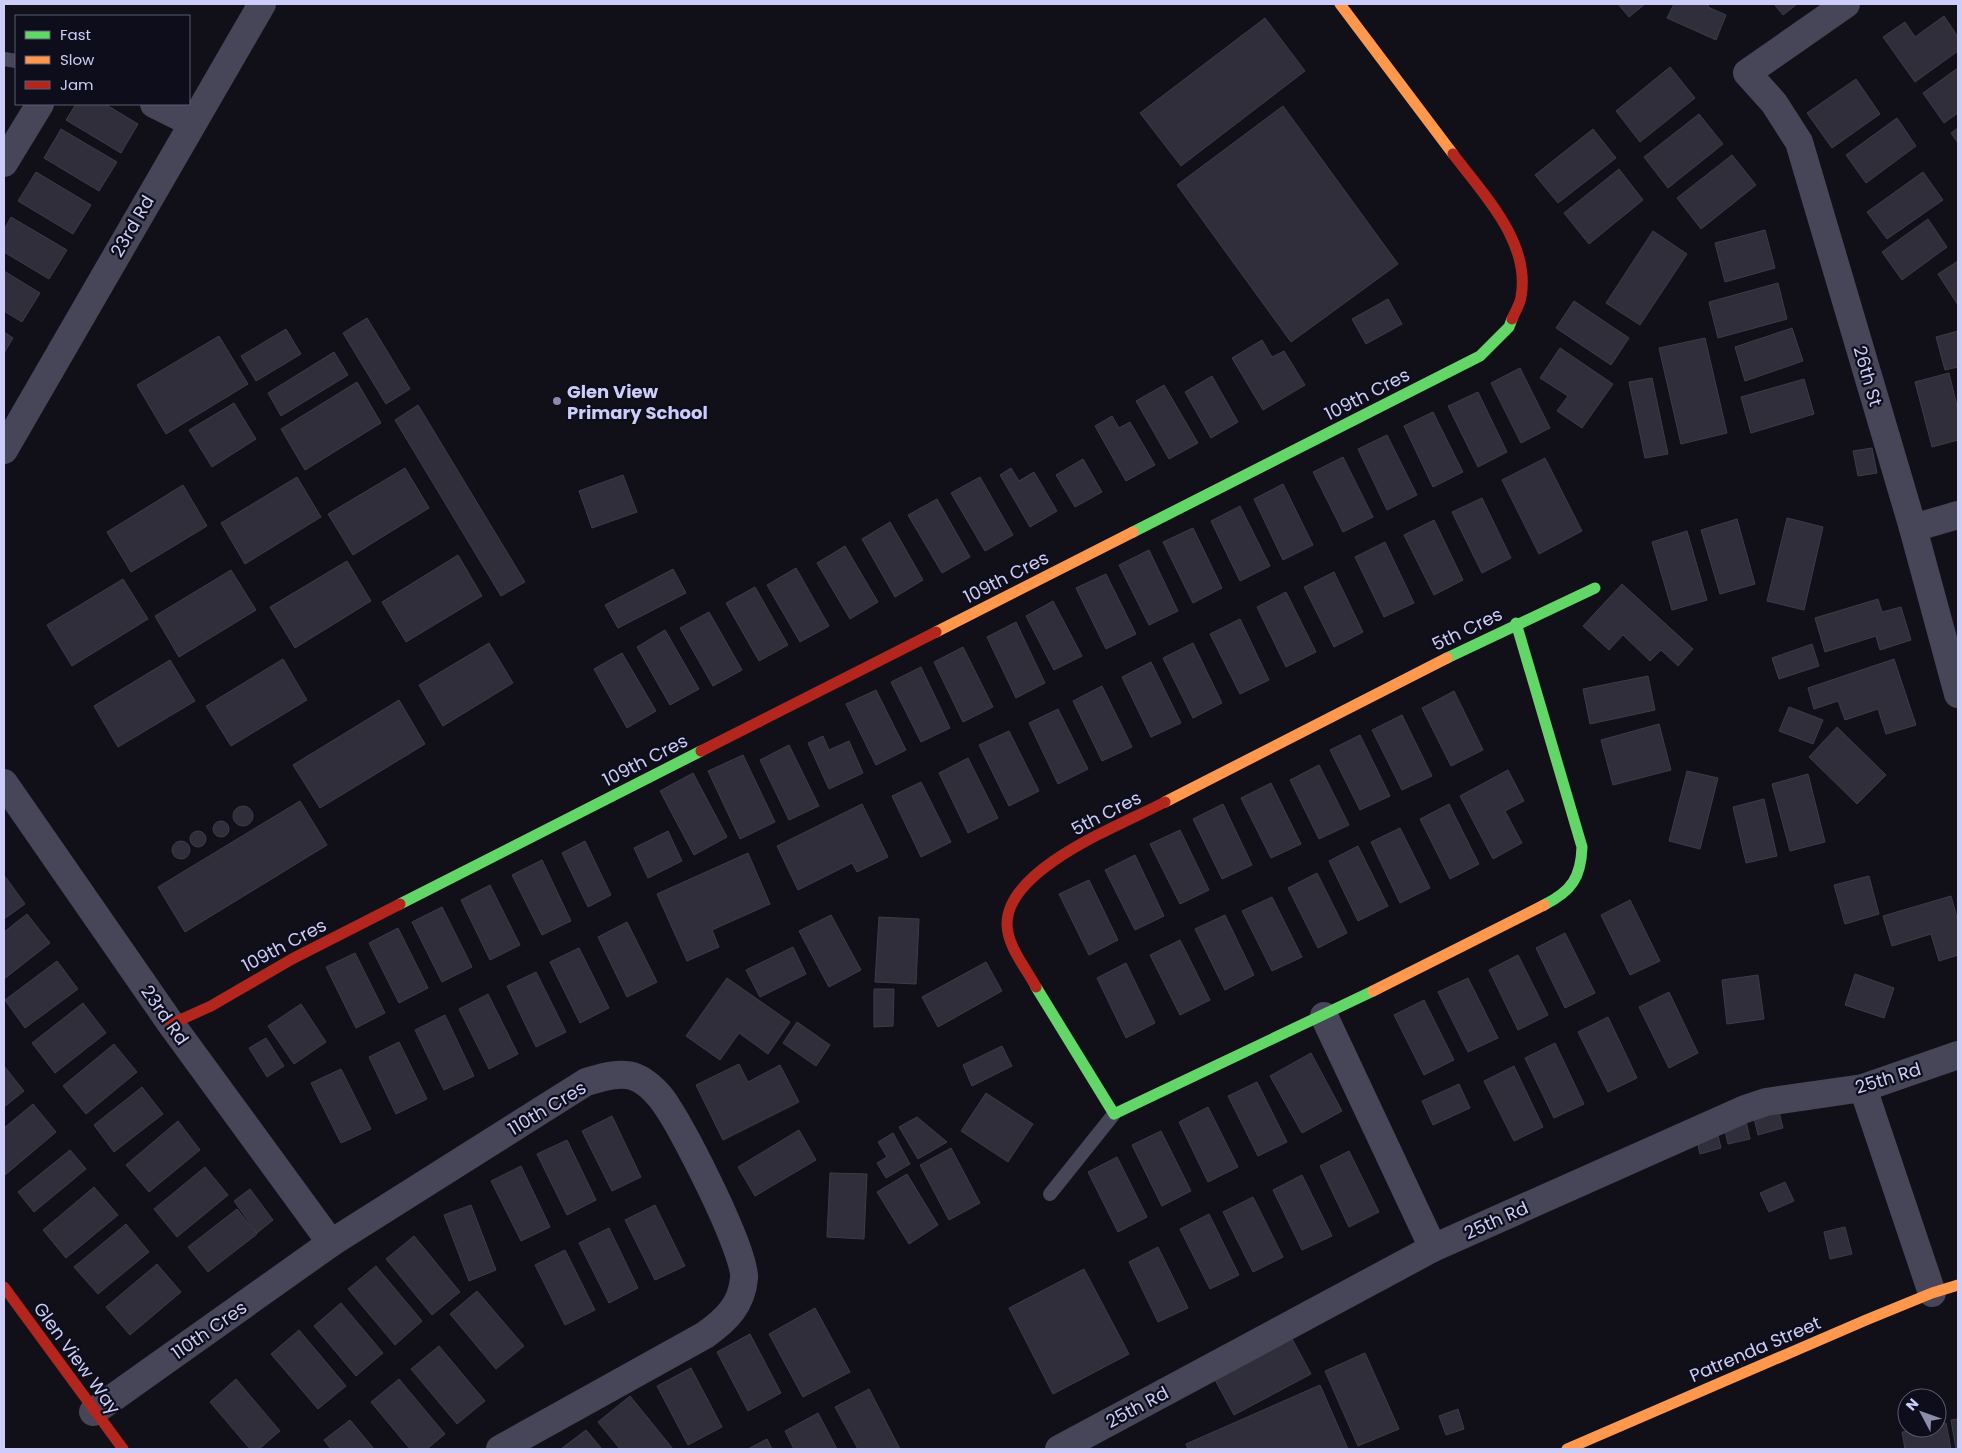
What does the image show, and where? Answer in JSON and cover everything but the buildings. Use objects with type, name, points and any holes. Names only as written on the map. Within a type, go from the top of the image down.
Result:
[{"type":"street","name":"23rd Rd","points":[[4,450],[262,4]]},
{"type":"street","name":"109th Cres","points":[[171,1024],[211,1006],[292,959],[1480,356],[1509,327],[1521,297],[1521,269],[1518,250],[1497,212],[1340,4]]},
{"type":"street","name":"26th St","points":[[1846,4],[1747,72],[1774,102],[1799,142],[1913,528],[1958,694]]},
{"type":"street","points":[[4,163],[39,105]]},
{"type":"street","points":[[156,105],[192,123]]},
{"type":"street","points":[[1913,528],[1958,515]]},
{"type":"street","points":[[1516,624],[1595,588]]},
{"type":"street","name":"5th Cres","points":[[1516,624],[1582,847],[1582,869],[1572,888],[1549,903],[1324,1016],[1114,1114],[1079,1060],[1012,945],[1007,925],[1012,900],[1039,870],[1053,860],[1516,624]]},
{"type":"street","name":"23rd Rd","points":[[4,783],[171,1024],[331,1243]]},
{"type":"street","points":[[1324,1016],[1433,1248]]},
{"type":"street","name":"25th Rd","points":[[1074,1446],[1433,1248],[1766,1102],[1863,1088],[1958,1055]]},
{"type":"street","name":"110th Cres","points":[[93,1412],[331,1243],[586,1082],[612,1075],[634,1076],[651,1088],[668,1106],[688,1141],[740,1251],[744,1276],[741,1297],[726,1320],[705,1335],[500,1449]]},
{"type":"street","points":[[1863,1088],[1932,1293]]},
{"type":"street","name":"Patrenda Street","points":[[1567,1449],[1605,1441],[1932,1293],[1958,1285]]},
{"type":"street","name":"Glen View Way","points":[[4,1287],[93,1412],[122,1449]]},
{"type":"lane","points":[[1050,1194],[1114,1114]]},
{"type":"traffic: fast","points":[[1133,532],[1480,356],[1509,327],[1512,319]]},
{"type":"traffic: fast","points":[[1447,658],[1595,588]]},
{"type":"traffic: fast","points":[[1516,623],[1582,847],[1580,867],[1573,882],[1562,894],[1544,905]]},
{"type":"traffic: fast","points":[[400,904],[701,751]]},
{"type":"traffic: fast","points":[[1036,987],[1114,1114],[1373,991]]},
{"type":"traffic: slow","points":[[1340,4],[1453,154]]},
{"type":"traffic: slow","points":[[936,632],[1133,532]]},
{"type":"traffic: slow","points":[[1165,802],[1447,658]]},
{"type":"traffic: slow","points":[[1373,991],[1544,905]]},
{"type":"traffic: slow","points":[[1567,1449],[1866,1320],[1932,1293],[1958,1285]]},
{"type":"traffic: jam","points":[[1453,154],[1502,220],[1512,238],[1519,257],[1522,277],[1521,297],[1512,319]]},
{"type":"traffic: jam","points":[[701,751],[936,632]]},
{"type":"traffic: jam","points":[[1036,987],[1010,940],[1007,924],[1012,904],[1026,885],[1045,867],[1096,836],[1165,802]]},
{"type":"traffic: jam","points":[[171,1024],[211,1006],[292,959],[400,904]]},
{"type":"traffic: jam","points":[[4,1287],[123,1449]]},
{"type":"place","name":"Glen View Primary School","points":[[557,401]]}]
